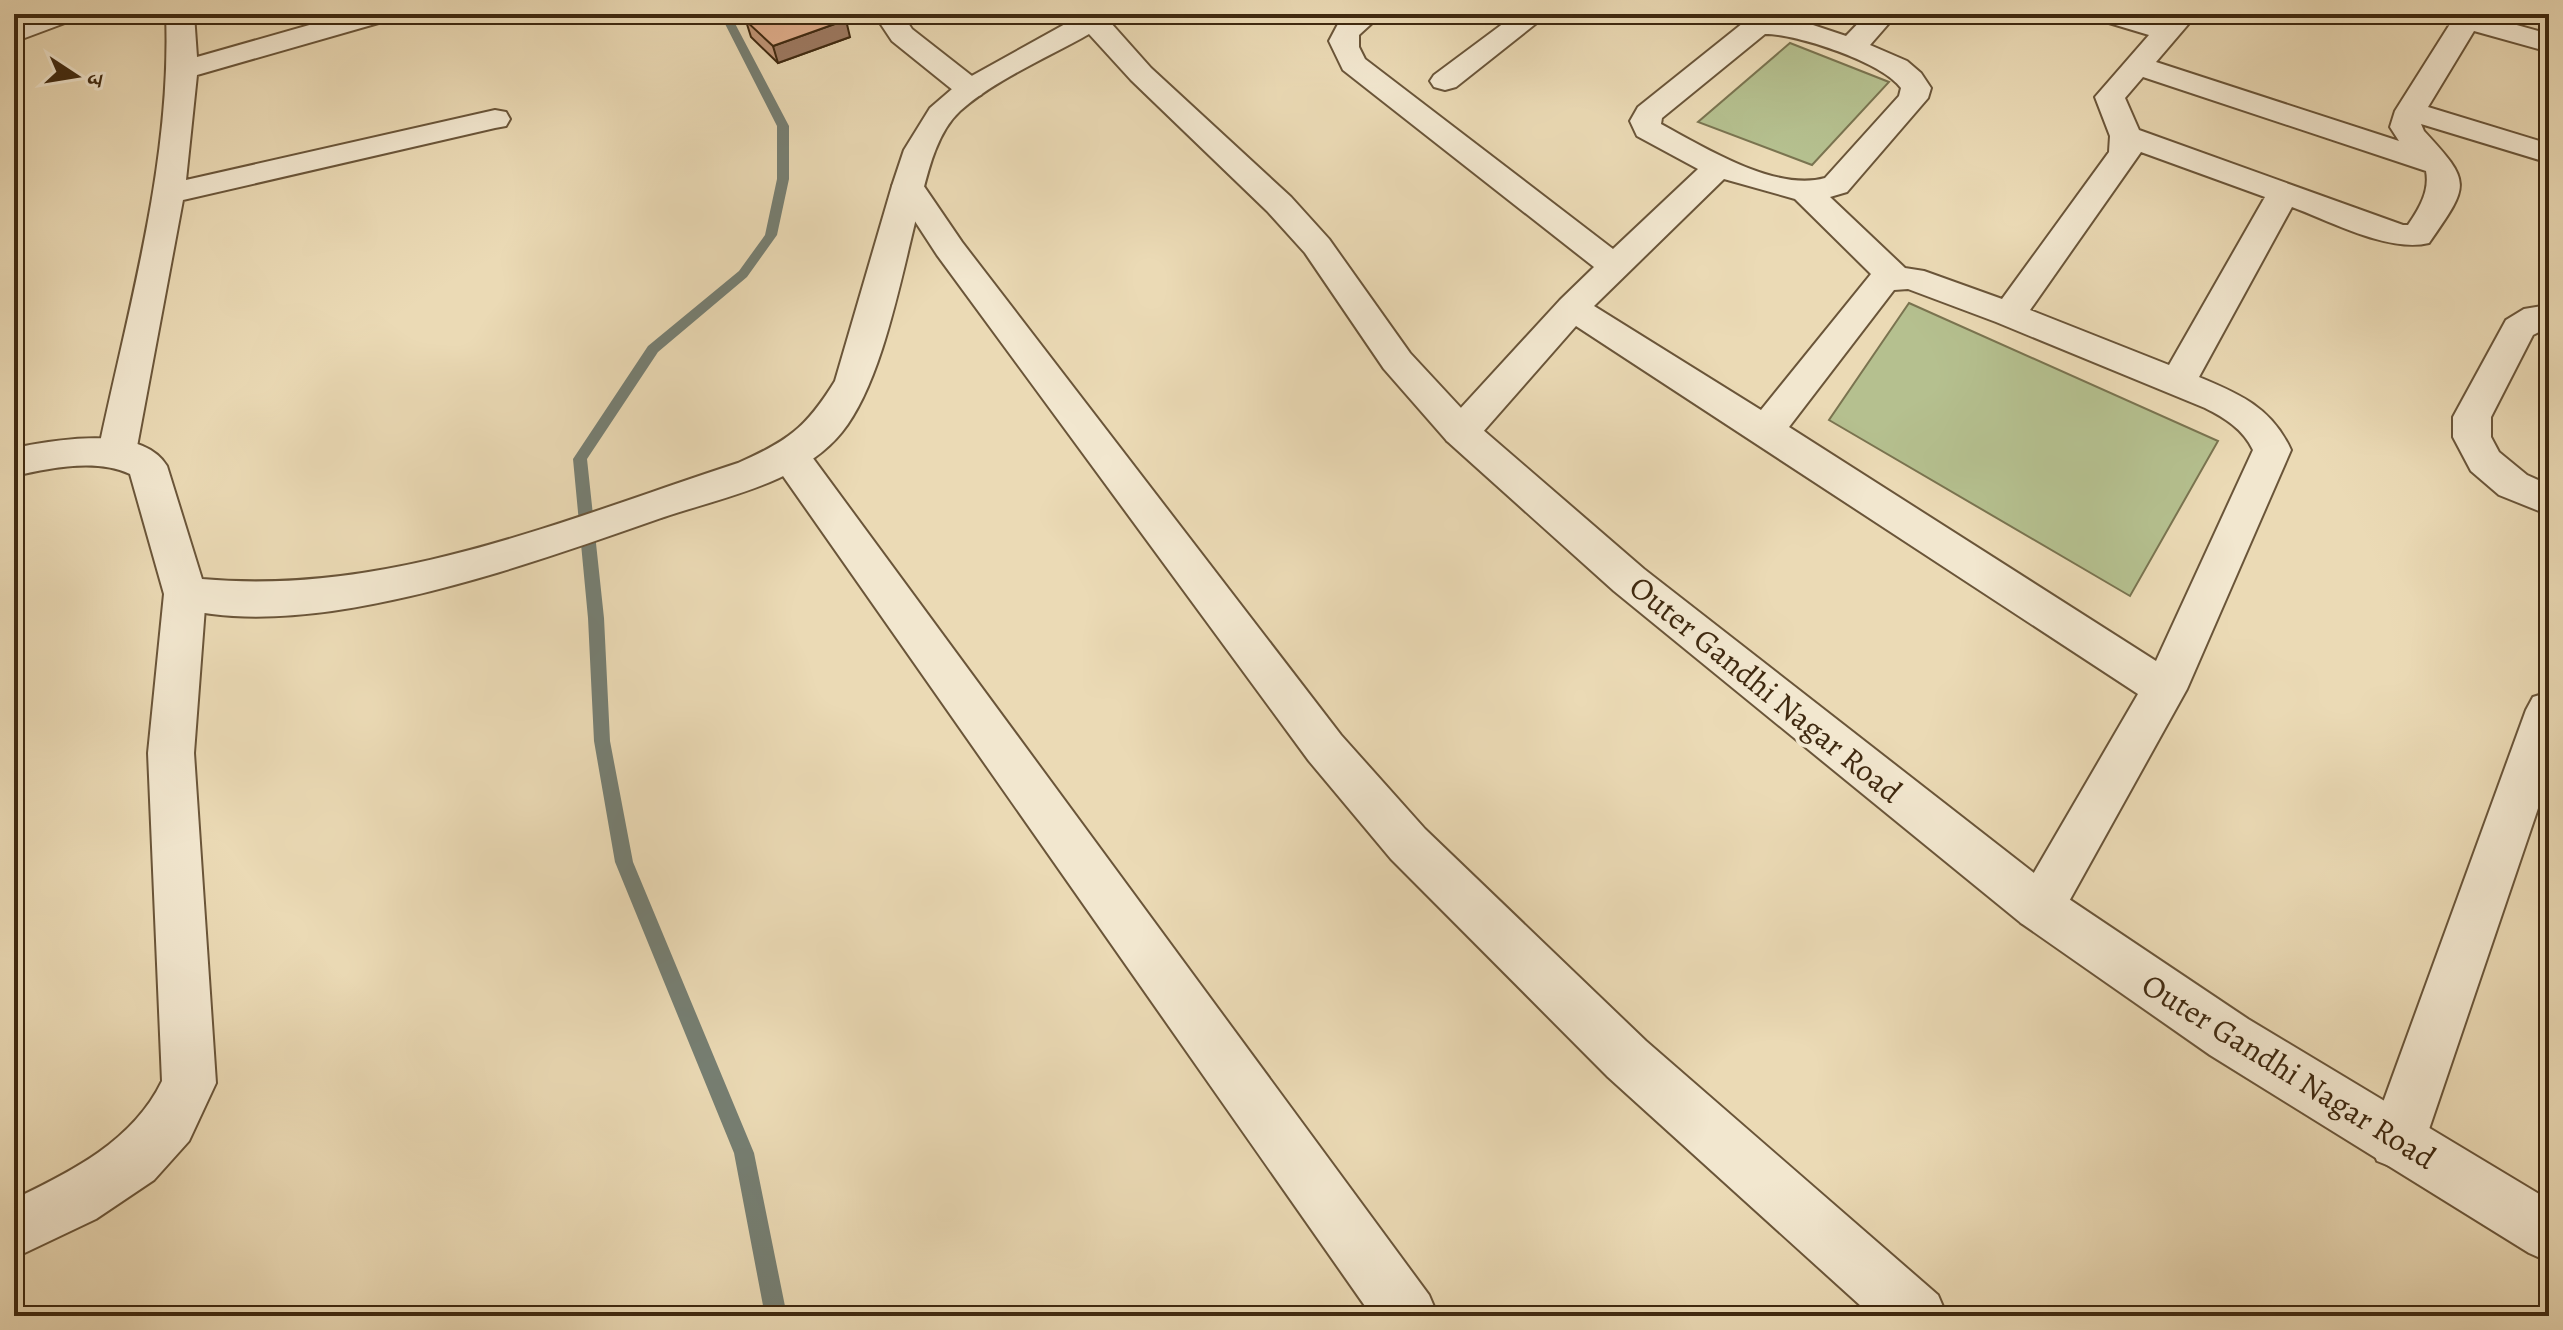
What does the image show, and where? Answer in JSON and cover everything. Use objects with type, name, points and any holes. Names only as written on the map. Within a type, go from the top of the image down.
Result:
[{"type":"street","points":[[14,33],[63,14]]},
{"type":"street","points":[[117,452],[168,194],[183,70],[180,14]]},
{"type":"street","points":[[183,70],[379,14]]},
{"type":"street","points":[[888,14],[902,35],[970,89]]},
{"type":"street","points":[[1368,14],[1345,32],[1342,40],[1353,64],[1615,267]]},
{"type":"street","points":[[1445,81],[1534,14]]},
{"type":"street","points":[[1851,48],[1883,14]]},
{"type":"street","points":[[2109,14],[2176,23]]},
{"type":"street","points":[[185,594],[269,600],[349,592],[477,562],[752,473],[790,456],[828,424],[854,381],[908,186],[930,129],[945,108],[970,89],[1094,17]]},
{"type":"street","name":"Outer Gandhi Nagar Road","points":[[1094,17],[1141,74],[1279,204],[1317,246],[1397,361],[1461,432],[1629,580],[2039,907],[2229,1037],[2549,1233]]},
{"type":"street","points":[[2126,136],[2399,235],[2417,236],[2446,177],[2405,127],[2456,17],[2549,43]]},
{"type":"street","points":[[2009,314],[2116,169],[2125,152],[2126,136],[2110,97],[2176,23]]},
{"type":"street","points":[[1758,25],[1786,25],[1898,66],[1910,76],[1916,88],[1913,98],[1836,185],[1822,191],[1805,191],[1718,167],[1648,129],[1645,121],[1649,113],[1758,25]]},
{"type":"street","points":[[2139,66],[2439,165]]},
{"type":"street","points":[[2410,111],[2549,154]]},
{"type":"street","points":[[168,194],[495,119]]},
{"type":"street","points":[[1461,432],[1572,308],[1718,167]]},
{"type":"street","points":[[908,186],[949,248],[1325,748],[1408,844],[1627,1059],[1917,1316]]},
{"type":"street","points":[[1805,191],[1895,278]]},
{"type":"street","points":[[2178,382],[2284,192]]},
{"type":"street","points":[[1766,430],[1882,282],[1895,278],[1912,279],[1939,287],[2178,382],[2249,415],[2265,432],[2272,450],[2165,689],[2039,907]]},
{"type":"street","points":[[1572,308],[2165,689]]},
{"type":"street","points":[[2549,316],[2537,317],[2519,328],[2472,417],[2472,437],[2485,461],[2513,485],[2549,501]]},
{"type":"street","points":[[14,462],[48,455],[117,452],[147,466],[185,594],[171,753],[189,1083],[167,1125],[131,1165],[71,1202],[14,1229]]},
{"type":"street","points":[[790,456],[1408,1316]]},
{"type":"street","points":[[2397,1141],[2549,710]]},
{"type":"green space","points":[[1790,43],[1889,82],[1812,165],[1698,122]]},
{"type":"green space","points":[[1909,303],[2218,441],[2130,596],[1829,420]]},
{"type":"building","points":[[766,14],[839,14],[846,20],[773,46],[746,21]]},
{"type":"waterway","points":[[725,14],[783,126],[783,179],[771,235],[743,274],[653,349],[580,459],[596,618],[602,741],[624,862],[744,1153],[776,1316]]}]
